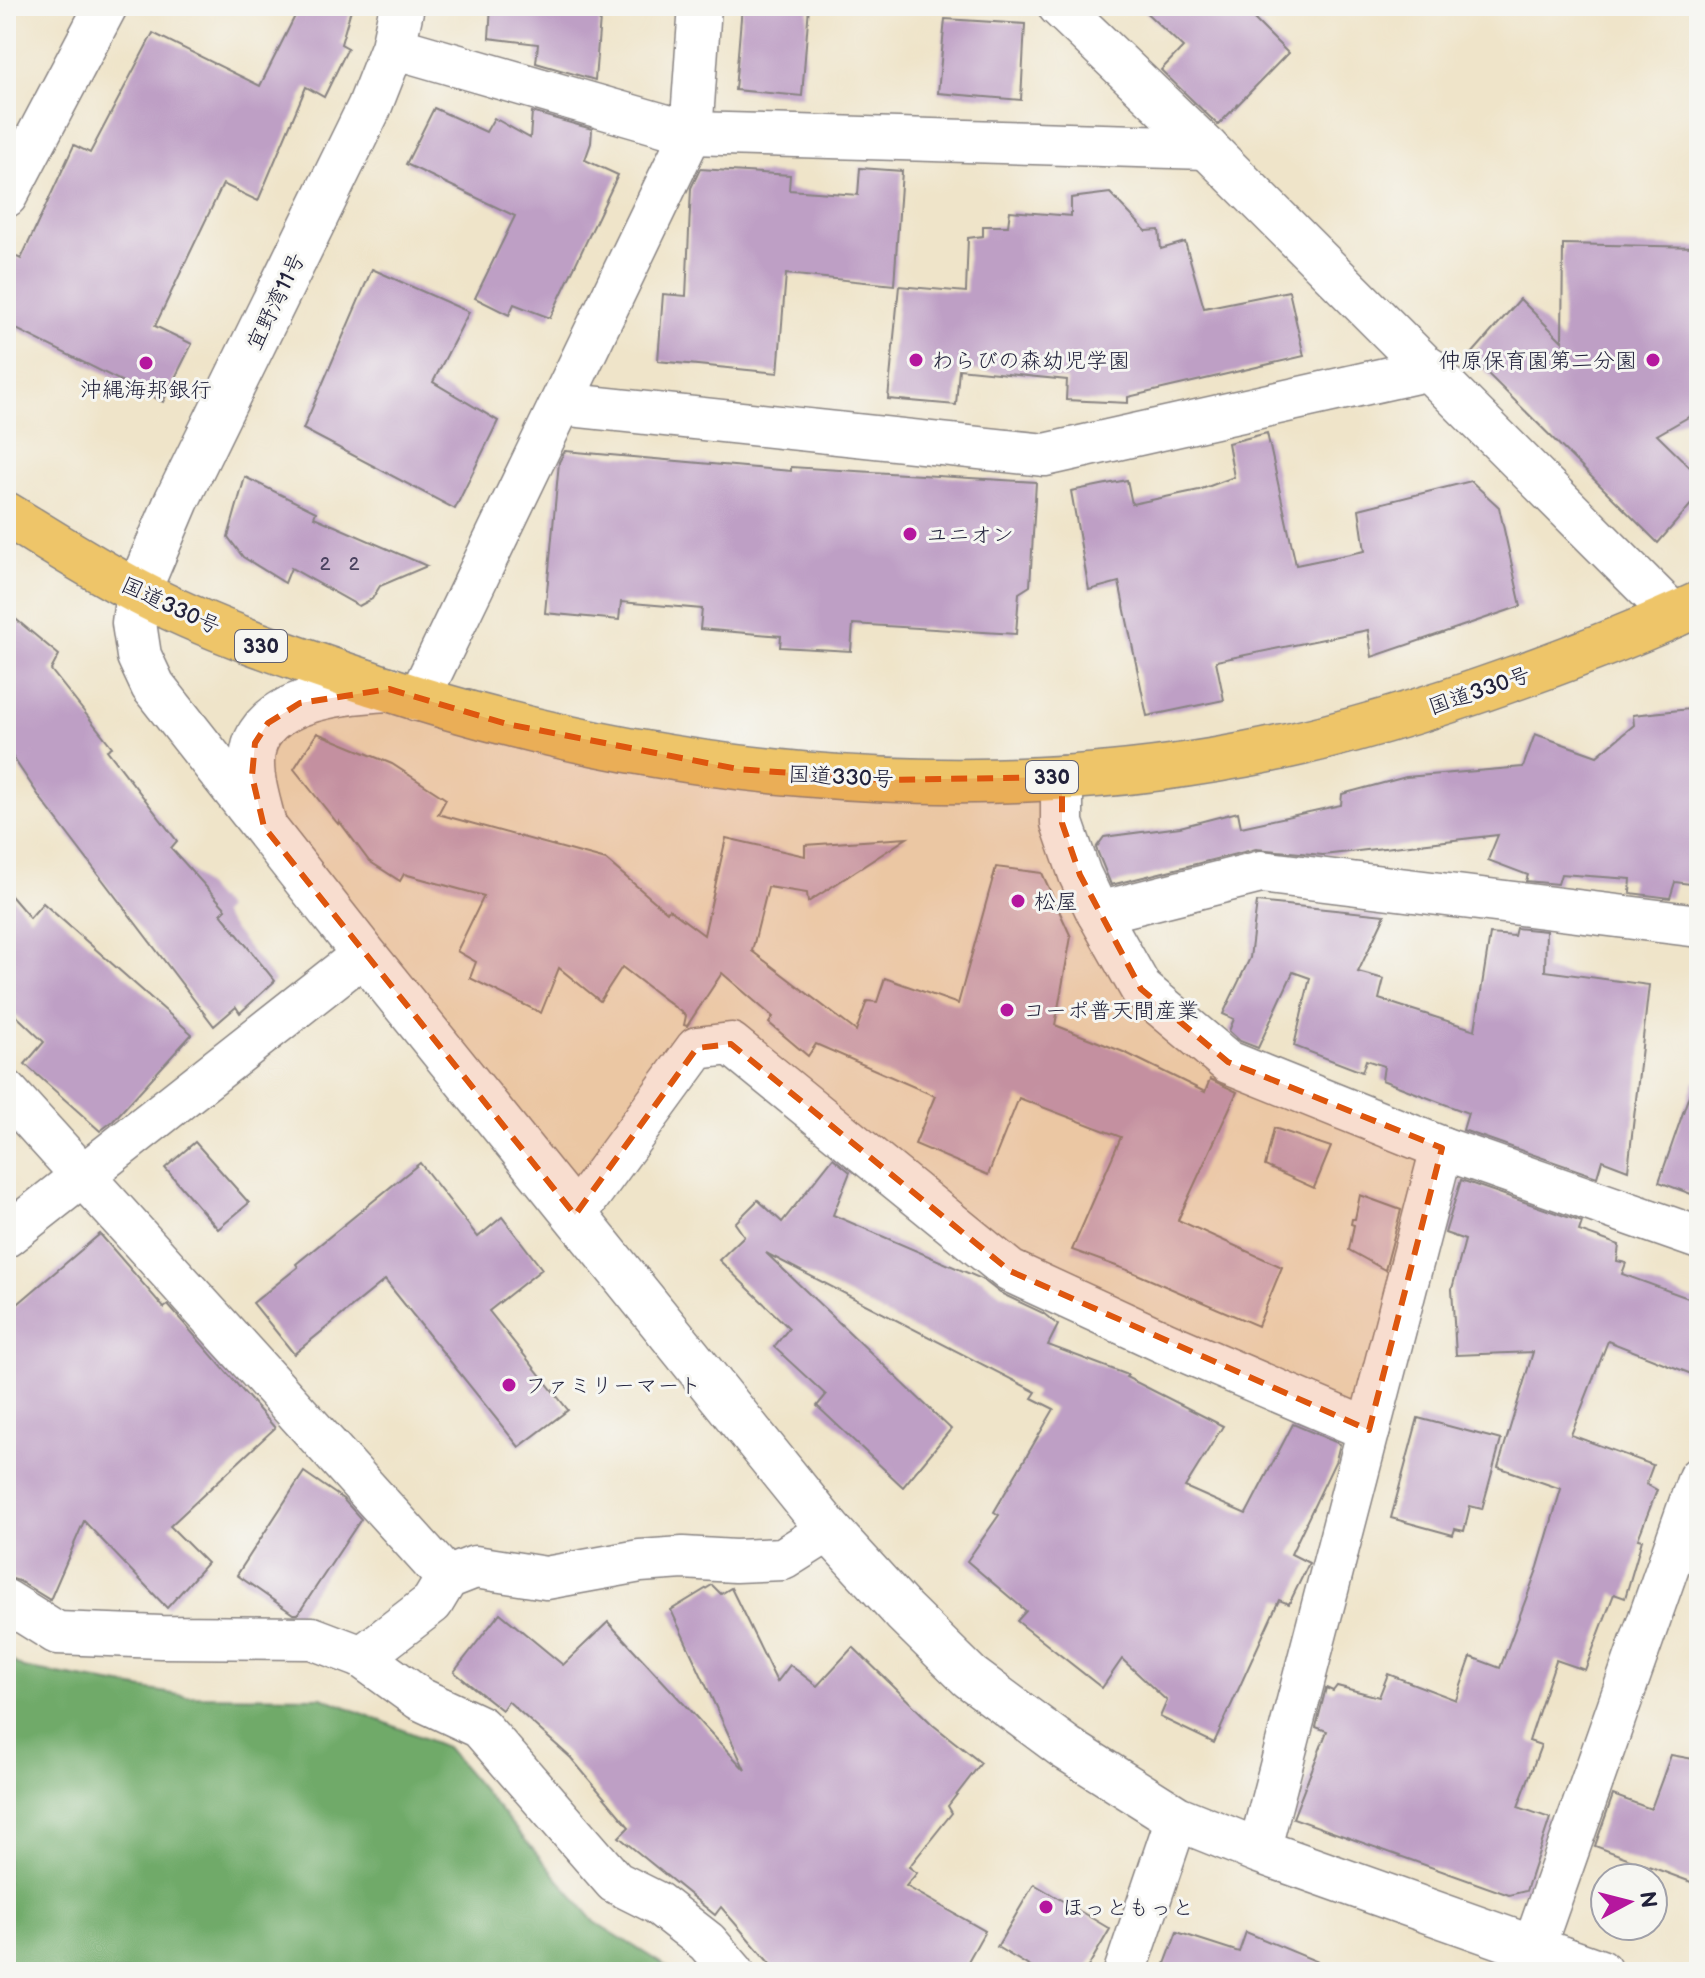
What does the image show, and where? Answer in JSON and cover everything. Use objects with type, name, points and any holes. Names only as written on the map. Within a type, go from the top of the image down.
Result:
[{"type":"highway","name":"国道330号","points":[[6,514],[138,592],[268,649],[403,694],[590,743],[738,769],[883,780],[1062,777],[1244,755],[1354,729],[1459,698],[1578,656],[1687,610]]},
{"type":"street","points":[[6,196],[106,6]]},
{"type":"street","points":[[264,827],[252,776],[255,743],[268,723],[300,703],[351,691],[403,694],[561,404],[691,133],[700,6]]},
{"type":"street","points":[[1059,6],[1430,369],[1687,610]]},
{"type":"street","points":[[398,26],[691,133],[1207,148]]},
{"type":"street","name":"宜野湾11号","points":[[398,26],[369,108],[177,500],[138,592],[134,623],[139,656],[153,686],[364,954],[829,1530],[904,1612],[970,1677],[1066,1748],[1177,1818],[1259,1851],[1600,1972]]},
{"type":"street","points":[[561,404],[1045,455],[1430,369]]},
{"type":"street","points":[[1062,777],[1062,823],[1080,875],[1141,989],[1228,1062],[1442,1148],[1699,1238]]},
{"type":"street","points":[[1098,913],[1261,872],[1699,926]]},
{"type":"street","points":[[6,1236],[364,954]]},
{"type":"street","points":[[575,1215],[697,1048],[731,1044],[1010,1271],[1166,1343],[1369,1430]]},
{"type":"street","points":[[6,1091],[447,1578]]},
{"type":"street","points":[[1259,1851],[1442,1148]]},
{"type":"street","points":[[1533,1949],[1699,1478]]},
{"type":"street","points":[[362,1657],[432,1603],[447,1578],[475,1567],[546,1578],[640,1561],[783,1559],[829,1530]]},
{"type":"street","points":[[6,1601],[57,1633],[312,1638],[362,1657],[420,1699],[480,1727],[615,1882],[657,1903],[707,1942],[733,1972]]},
{"type":"street","points":[[1125,1972],[1177,1818]]},
{"type":"highlighted area","points":[[389,689],[507,724],[738,769],[883,780],[1062,777],[1062,823],[1080,875],[1141,989],[1228,1062],[1442,1148],[1369,1430],[1010,1271],[731,1044],[697,1048],[575,1215],[264,827],[252,776],[255,743],[268,723],[300,703]]},
{"type":"green space","points":[[6,1657],[23,1668],[185,1696],[322,1697],[446,1747],[595,1922],[675,1972],[6,1972]]},
{"type":"building","points":[[300,6],[352,6],[341,44],[348,48],[324,97],[306,87],[258,201],[223,184],[155,326],[192,344],[163,402],[6,324],[6,252],[21,259],[74,145],[90,153],[153,33],[260,86]]},
{"type":"building","points":[[491,6],[601,6],[595,80],[536,63],[538,44],[489,38]]},
{"type":"building","points":[[742,6],[809,6],[802,96],[735,90]]},
{"type":"building","points":[[1139,6],[1241,6],[1288,53],[1218,125],[1161,70],[1183,47]]},
{"type":"building","points":[[945,19],[1025,24],[1021,100],[938,93]]},
{"type":"building","points":[[434,108],[486,132],[494,118],[530,138],[532,112],[592,129],[585,160],[618,175],[550,318],[514,304],[509,315],[475,298],[515,216],[406,164]]},
{"type":"building","points":[[860,168],[902,171],[894,285],[786,274],[778,373],[658,361],[663,294],[686,296],[691,188],[700,169],[790,175],[789,190],[858,195]]},
{"type":"building","points":[[1110,193],[1146,231],[1159,230],[1161,249],[1185,242],[1204,308],[1289,291],[1304,356],[1128,397],[1128,403],[1066,400],[1067,380],[959,369],[956,405],[888,399],[899,286],[966,292],[968,238],[983,236],[983,226],[1008,226],[1010,211],[1071,216],[1071,198]]},
{"type":"building","points":[[1563,244],[1699,247],[1699,411],[1657,435],[1699,476],[1699,495],[1658,543],[1470,356],[1520,299],[1562,341]]},
{"type":"building","points":[[372,269],[469,312],[433,382],[498,421],[455,509],[303,429]]},
{"type":"building","points":[[1267,433],[1296,565],[1365,551],[1359,509],[1471,481],[1499,507],[1521,606],[1372,657],[1368,630],[1216,661],[1224,700],[1147,716],[1119,582],[1089,590],[1071,491],[1127,480],[1132,504],[1199,490],[1234,477],[1228,443]]},
{"type":"building","points":[[565,451],[791,471],[791,467],[1036,482],[1030,586],[1019,593],[1016,634],[853,624],[851,651],[780,647],[781,636],[700,629],[702,609],[621,602],[619,620],[545,613],[559,462]]},
{"type":"building","points":[[245,477],[316,512],[314,517],[427,566],[380,586],[372,599],[359,606],[291,568],[285,583],[243,557],[228,537]]},
{"type":"building","points":[[6,611],[59,655],[51,670],[112,747],[107,750],[177,841],[171,848],[226,909],[221,914],[275,981],[240,1013],[236,1007],[214,1026],[41,799],[6,747]]},
{"type":"building","points":[[1699,708],[1699,885],[1675,882],[1670,898],[1630,893],[1631,879],[1561,874],[1558,884],[1526,881],[1528,875],[1488,860],[1498,835],[1323,855],[1256,849],[1111,885],[1096,848],[1104,837],[1180,827],[1238,812],[1241,827],[1341,805],[1342,794],[1406,777],[1523,767],[1535,734],[1597,756],[1634,725],[1633,715]]},
{"type":"building","points":[[317,733],[392,764],[446,799],[438,814],[606,860],[667,912],[669,909],[704,935],[726,838],[805,856],[805,845],[907,838],[808,902],[807,893],[768,887],[752,951],[856,1031],[867,1001],[877,1002],[885,978],[958,1004],[996,867],[1042,873],[1071,937],[1055,1025],[1126,1053],[1205,1092],[1210,1079],[1237,1092],[1178,1220],[1282,1267],[1258,1326],[1130,1271],[1072,1250],[1121,1137],[1019,1098],[988,1175],[915,1144],[935,1096],[816,1044],[808,1056],[769,1023],[773,1017],[722,973],[687,1026],[684,1025],[686,1016],[622,967],[600,1001],[559,968],[541,1013],[470,978],[476,962],[457,951],[484,896],[404,874],[400,881],[369,861],[294,769]]},
{"type":"building","points":[[6,890],[30,918],[43,903],[192,1034],[113,1121],[100,1131],[25,1064],[44,1042],[6,1006]]},
{"type":"building","points":[[1257,902],[1385,915],[1358,972],[1384,979],[1379,999],[1475,1030],[1490,934],[1514,936],[1516,928],[1546,931],[1545,971],[1649,985],[1628,1170],[1602,1160],[1597,1177],[1463,1130],[1468,1113],[1382,1080],[1384,1066],[1366,1060],[1362,1072],[1294,1046],[1310,978],[1293,972],[1258,1048],[1240,1041],[1229,1031],[1234,1019],[1223,1014],[1250,958]]},
{"type":"building","points":[[1694,1081],[1699,1082],[1699,1197],[1659,1182]]},
{"type":"building","points":[[1274,1128],[1331,1147],[1314,1188],[1265,1166]]},
{"type":"building","points":[[195,1142],[249,1203],[218,1229],[165,1168]]},
{"type":"building","points":[[833,1158],[850,1172],[833,1215],[982,1279],[1000,1293],[1043,1313],[1058,1325],[1048,1345],[1128,1375],[1126,1377],[1223,1426],[1185,1487],[1246,1514],[1293,1424],[1340,1444],[1336,1460],[1291,1554],[1309,1563],[1289,1604],[1279,1600],[1214,1743],[1160,1717],[1167,1701],[1122,1659],[1102,1688],[1017,1621],[1026,1611],[967,1561],[999,1515],[994,1512],[1054,1409],[1032,1398],[1036,1392],[766,1253],[951,1429],[903,1487],[817,1406],[826,1395],[774,1347],[789,1328],[719,1260],[744,1236],[735,1223],[758,1200],[782,1222]]},
{"type":"building","points":[[420,1163],[478,1237],[502,1217],[542,1269],[489,1311],[568,1410],[519,1447],[385,1280],[294,1354],[253,1303]]},
{"type":"building","points":[[1461,1180],[1582,1222],[1579,1231],[1619,1245],[1617,1261],[1626,1263],[1622,1274],[1699,1302],[1699,1377],[1608,1341],[1571,1435],[1653,1465],[1646,1484],[1657,1490],[1638,1539],[1642,1540],[1625,1598],[1614,1594],[1585,1670],[1556,1660],[1529,1741],[1541,1745],[1518,1807],[1550,1818],[1526,1891],[1509,1895],[1293,1818],[1327,1731],[1316,1727],[1326,1688],[1333,1691],[1337,1686],[1379,1697],[1388,1674],[1456,1700],[1471,1657],[1500,1668],[1538,1567],[1561,1489],[1498,1467],[1533,1352],[1456,1355],[1452,1289],[1465,1240],[1445,1233]]},
{"type":"building","points":[[1360,1195],[1401,1210],[1385,1270],[1349,1250],[1354,1225],[1351,1224],[1352,1219],[1355,1219]]},
{"type":"building","points":[[100,1234],[164,1308],[168,1305],[275,1428],[170,1526],[207,1563],[167,1608],[84,1521],[50,1600],[19,1581],[6,1577],[6,1314]]},
{"type":"building","points":[[1418,1418],[1501,1440],[1482,1509],[1470,1506],[1464,1531],[1455,1529],[1453,1535],[1391,1518]]},
{"type":"building","points":[[304,1472],[343,1499],[361,1519],[298,1614],[293,1614],[237,1575]]},
{"type":"building","points":[[712,1585],[721,1594],[731,1588],[777,1682],[790,1665],[817,1686],[853,1647],[933,1725],[981,1763],[948,1806],[952,1813],[909,1867],[917,1873],[906,1886],[985,1931],[962,1972],[777,1972],[721,1907],[715,1915],[619,1837],[629,1827],[571,1758],[508,1701],[502,1710],[454,1672],[500,1613],[563,1665],[608,1622],[745,1770],[671,1610]]},
{"type":"building","points":[[1671,1755],[1699,1760],[1699,1885],[1669,1874],[1669,1862],[1638,1862],[1595,1846],[1613,1795],[1651,1809]]},
{"type":"building","name":"ほっともっと","points":[[1034,1884],[1110,1929],[1085,1972],[1039,1972],[997,1947]]},
{"type":"building","points":[[1177,1932],[1239,1952],[1246,1932],[1342,1972],[1162,1972]]},
{"type":"place","name":"わらびの森幼児学園","points":[[916,360]]},
{"type":"place","name":"仲原保育園第二分園","points":[[1653,360]]},
{"type":"place","name":"沖縄海邦銀行","points":[[146,363]]},
{"type":"place","name":"ユニオン","points":[[910,534]]},
{"type":"place","name":"松屋","points":[[1018,901]]},
{"type":"place","name":"コーポ普天間産業","points":[[1007,1010]]},
{"type":"place","name":"ファミリーマート","points":[[509,1385]]},
{"type":"place","name":"ほっともっと","points":[[1046,1907]]}]
